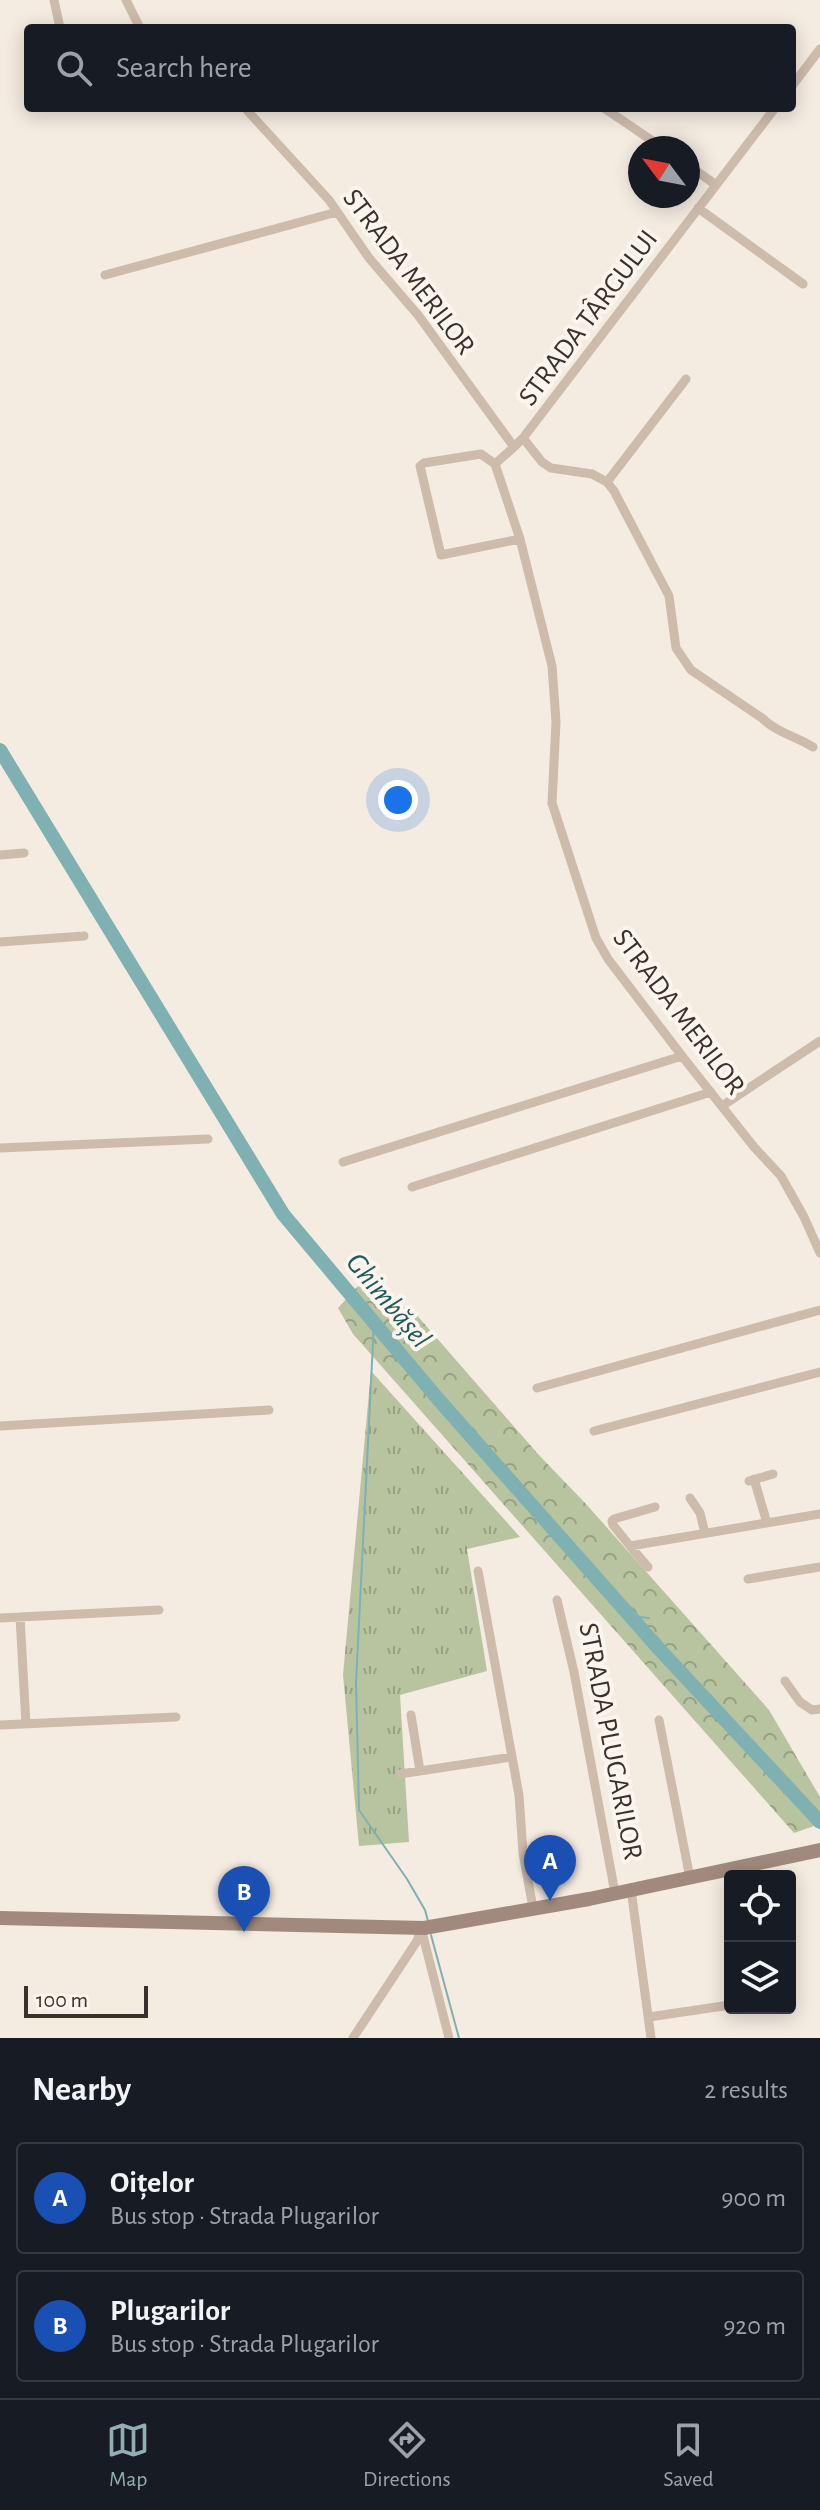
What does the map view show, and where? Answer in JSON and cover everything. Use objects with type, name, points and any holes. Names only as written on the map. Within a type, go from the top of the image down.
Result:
[{"type":"street","points":[[54,0],[59,24]]},
{"type":"street","points":[[126,0],[137,24]]},
{"type":"street","points":[[796,81],[820,49]]},
{"type":"street","name":"STRADA MERILOR","points":[[249,112],[337,212],[369,258],[418,315],[514,447]]},
{"type":"street","points":[[610,112],[645,136]]},
{"type":"street","name":"STRADA TÂRGULUI","points":[[700,205],[772,112]]},
{"type":"street","points":[[700,174],[716,185]]},
{"type":"street","points":[[698,208],[803,284]]},
{"type":"street","name":"STRADA TÂRGULUI","points":[[514,447],[698,208]]},
{"type":"street","points":[[105,275],[337,212]]},
{"type":"street","points":[[607,482],[686,379]]},
{"type":"street","points":[[523,438],[542,462],[551,468],[592,474],[607,482],[621,502],[669,596],[673,639],[691,670],[773,728],[813,747]]},
{"type":"street","points":[[514,447],[495,464],[481,454],[421,464],[441,555],[520,539]]},
{"type":"street","name":"STRADA MERILOR","points":[[495,464],[520,539],[552,666],[556,722],[554,811],[599,945],[682,1056],[785,1182],[819,1248]]},
{"type":"street","points":[[0,855],[24,853]]},
{"type":"street","points":[[0,942],[84,936]]},
{"type":"street","points":[[722,1106],[820,1041]]},
{"type":"street","points":[[343,1162],[682,1056]]},
{"type":"street","points":[[412,1187],[711,1092]]},
{"type":"street","points":[[0,1148],[208,1139]]},
{"type":"street","points":[[537,1388],[820,1310]]},
{"type":"street","points":[[594,1431],[820,1372]]},
{"type":"street","points":[[0,1426],[269,1410]]},
{"type":"street","points":[[767,1523],[752,1480],[773,1474]]},
{"type":"street","points":[[690,1498],[700,1513],[705,1533]]},
{"type":"street","points":[[648,1567],[612,1521],[655,1507]]},
{"type":"street","points":[[630,1546],[820,1514]]},
{"type":"street","points":[[748,1579],[820,1567]]},
{"type":"street","points":[[478,1571],[522,1813],[523,1853],[533,1908]]},
{"type":"street","name":"STRADA PLUGARILOR","points":[[557,1600],[574,1672],[615,1893]]},
{"type":"street","points":[[0,1618],[159,1610]]},
{"type":"street","points":[[20,1617],[26,1724]]},
{"type":"street","points":[[785,1681],[800,1702],[812,1710],[820,1709]]},
{"type":"street","points":[[411,1715],[420,1771]]},
{"type":"street","points":[[0,1725],[176,1717]]},
{"type":"street","name":"STRADA PLUGARILOR","points":[[659,1720],[690,1878]]},
{"type":"street","points":[[400,1774],[512,1757]]},
{"type":"street","name":"STRADA PLUGARILOR","points":[[0,1918],[428,1927],[615,1893],[820,1850]]},
{"type":"street","points":[[631,1889],[651,2038]]},
{"type":"street","points":[[353,2038],[428,1927]]},
{"type":"street","points":[[428,1927],[449,2038]]},
{"type":"street","points":[[649,2017],[724,2006]]},
{"type":"green space","points":[[358,1286],[414,1312],[769,1710],[820,1797],[820,1824],[794,1833],[353,1334],[338,1308]]},
{"type":"green space","points":[[371,1371],[520,1537],[467,1549],[487,1671],[400,1695],[409,1842],[359,1846],[343,1675]]},
{"type":"waterway","name":"Ghimbășel","points":[[0,750],[283,1214],[438,1399],[661,1651],[820,1822]]},
{"type":"waterway","points":[[374,1322],[356,1683],[359,1810],[407,1879],[428,1921]]},
{"type":"waterway","points":[[631,1616],[649,1618]]},
{"type":"waterway","points":[[431,1935],[459,2038]]},
{"type":"place","name":"Oițelor","points":[[550,1901]]},
{"type":"place","name":"Plugarilor","points":[[244,1932]]}]
